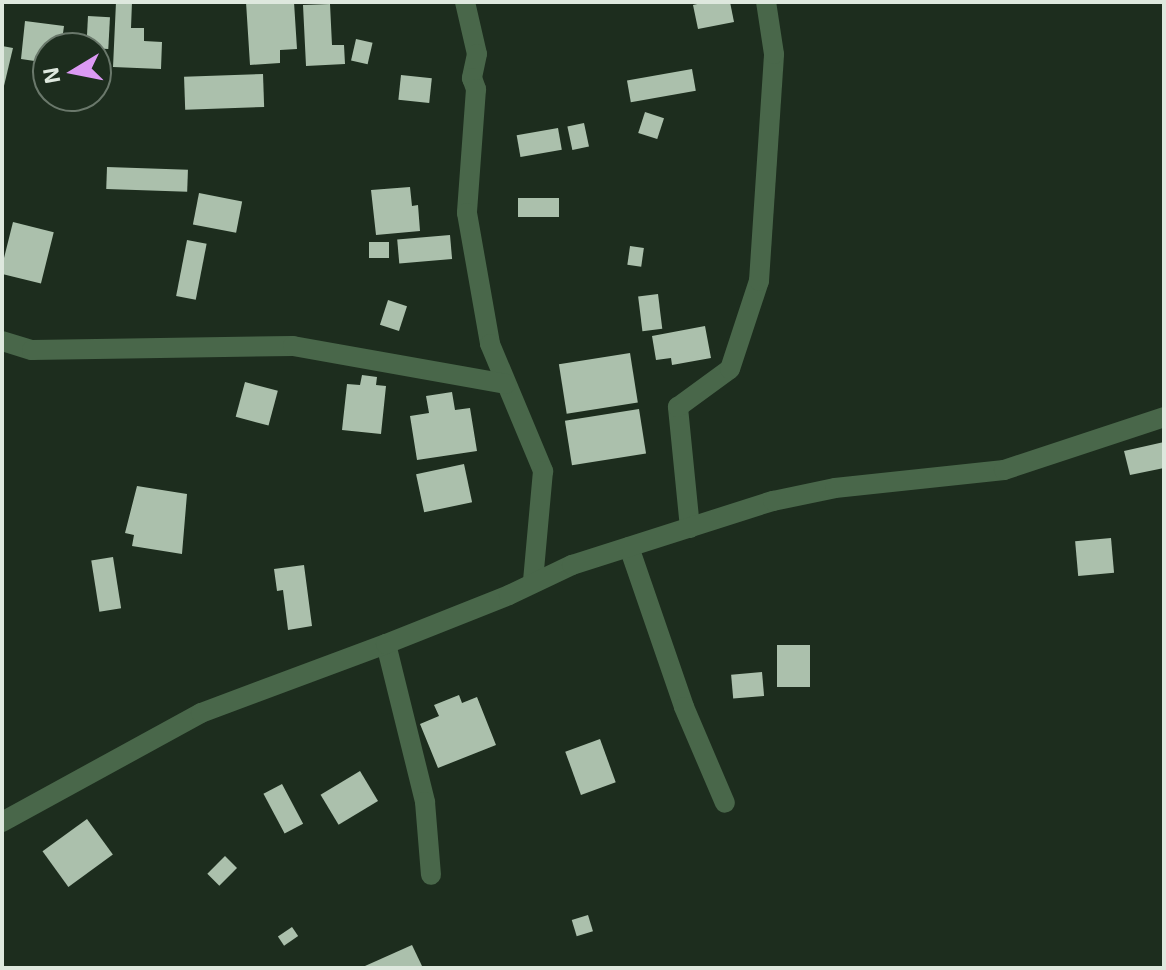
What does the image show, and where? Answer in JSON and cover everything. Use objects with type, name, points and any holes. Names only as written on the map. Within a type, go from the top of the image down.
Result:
[{"type":"street","points":[[465,2],[477,54],[472,78],[476,89],[467,213],[490,344],[543,471],[533,581]]},
{"type":"street","points":[[690,528],[678,407],[730,369],[759,281],[774,54],[766,2]]},
{"type":"street","points":[[2,341],[32,350],[293,346],[506,384]]},
{"type":"street","points":[[2,822],[201,713],[386,644],[509,595],[533,581],[629,547],[773,501],[835,488],[1004,470],[1164,417]]},
{"type":"street","points":[[629,547],[684,707],[725,803]]},
{"type":"street","points":[[386,644],[425,802],[431,875]]},
{"type":"building","points":[[116,2],[132,2],[131,28],[144,28],[144,41],[162,42],[161,69],[113,67]]},
{"type":"building","points":[[246,2],[294,2],[297,49],[280,50],[280,63],[250,65]]},
{"type":"building","points":[[730,2],[734,22],[698,29],[693,5]]},
{"type":"building","points":[[330,4],[332,45],[344,45],[345,64],[306,66],[303,5]]},
{"type":"building","points":[[88,16],[110,17],[109,32],[87,32]]},
{"type":"building","points":[[25,21],[64,26],[63,32],[32,32],[32,61],[21,59]]},
{"type":"building","points":[[356,39],[373,43],[368,64],[351,60]]},
{"type":"building","points":[[2,46],[13,48],[3,90],[2,90]]},
{"type":"building","points":[[692,69],[696,91],[631,102],[627,80]]},
{"type":"building","points":[[263,74],[264,107],[185,110],[184,77]]},
{"type":"building","points":[[401,75],[432,78],[429,103],[398,100]]},
{"type":"building","points":[[645,112],[664,118],[657,139],[638,133]]},
{"type":"building","points":[[584,123],[589,146],[572,150],[567,127]]},
{"type":"building","points":[[558,128],[562,150],[520,157],[517,135]]},
{"type":"building","points":[[107,167],[188,170],[187,192],[106,189]]},
{"type":"building","points":[[410,187],[412,206],[418,205],[420,231],[376,235],[371,190]]},
{"type":"building","points":[[199,193],[242,201],[236,233],[193,224]]},
{"type":"building","points":[[518,198],[559,198],[559,217],[518,217]]},
{"type":"building","points":[[13,222],[54,232],[41,284],[2,274]]},
{"type":"building","points":[[450,235],[452,259],[399,264],[397,240]]},
{"type":"building","points":[[187,240],[207,244],[196,300],[176,296]]},
{"type":"building","points":[[369,242],[389,242],[389,258],[369,258]]},
{"type":"building","points":[[630,246],[644,248],[641,267],[627,265]]},
{"type":"building","points":[[658,294],[662,329],[642,331],[638,296]]},
{"type":"building","points":[[388,300],[407,306],[399,331],[380,325]]},
{"type":"building","points":[[705,326],[711,358],[672,365],[671,358],[656,360],[652,336]]},
{"type":"building","points":[[630,353],[638,402],[567,414],[559,364]]},
{"type":"building","points":[[362,375],[377,377],[376,385],[386,386],[381,434],[342,430],[347,384],[360,385]]},
{"type":"building","points":[[245,382],[278,391],[269,426],[236,417]]},
{"type":"building","points":[[452,392],[455,410],[470,408],[477,451],[417,460],[410,416],[429,413],[426,396]]},
{"type":"building","points":[[639,409],[646,453],[572,465],[565,421]]},
{"type":"building","points":[[1164,442],[1164,468],[1130,475],[1124,451]]},
{"type":"building","points":[[464,464],[472,502],[424,512],[416,474]]},
{"type":"building","points":[[137,486],[187,494],[182,554],[132,546],[134,535],[125,533]]},
{"type":"building","points":[[1111,538],[1114,573],[1078,576],[1075,541]]},
{"type":"building","points":[[113,557],[121,608],[99,612],[91,560]]},
{"type":"building","points":[[304,565],[312,626],[288,630],[283,590],[277,591],[274,569]]},
{"type":"building","points":[[777,645],[810,645],[810,687],[777,687]]},
{"type":"building","points":[[762,672],[764,696],[733,699],[731,675]]},
{"type":"building","points":[[459,695],[462,703],[477,697],[496,745],[438,768],[420,724],[439,716],[434,705]]},
{"type":"building","points":[[600,739],[616,782],[581,795],[565,752]]},
{"type":"building","points":[[360,771],[378,801],[339,825],[321,795]]},
{"type":"building","points":[[282,784],[303,824],[285,834],[263,794]]},
{"type":"building","points":[[87,819],[113,855],[68,887],[43,851]]},
{"type":"building","points":[[225,856],[237,868],[219,886],[207,874]]},
{"type":"building","points":[[588,915],[593,931],[577,936],[572,920]]},
{"type":"building","points":[[292,927],[298,936],[284,946],[278,937]]},
{"type":"building","points":[[412,945],[422,966],[365,966]]}]
